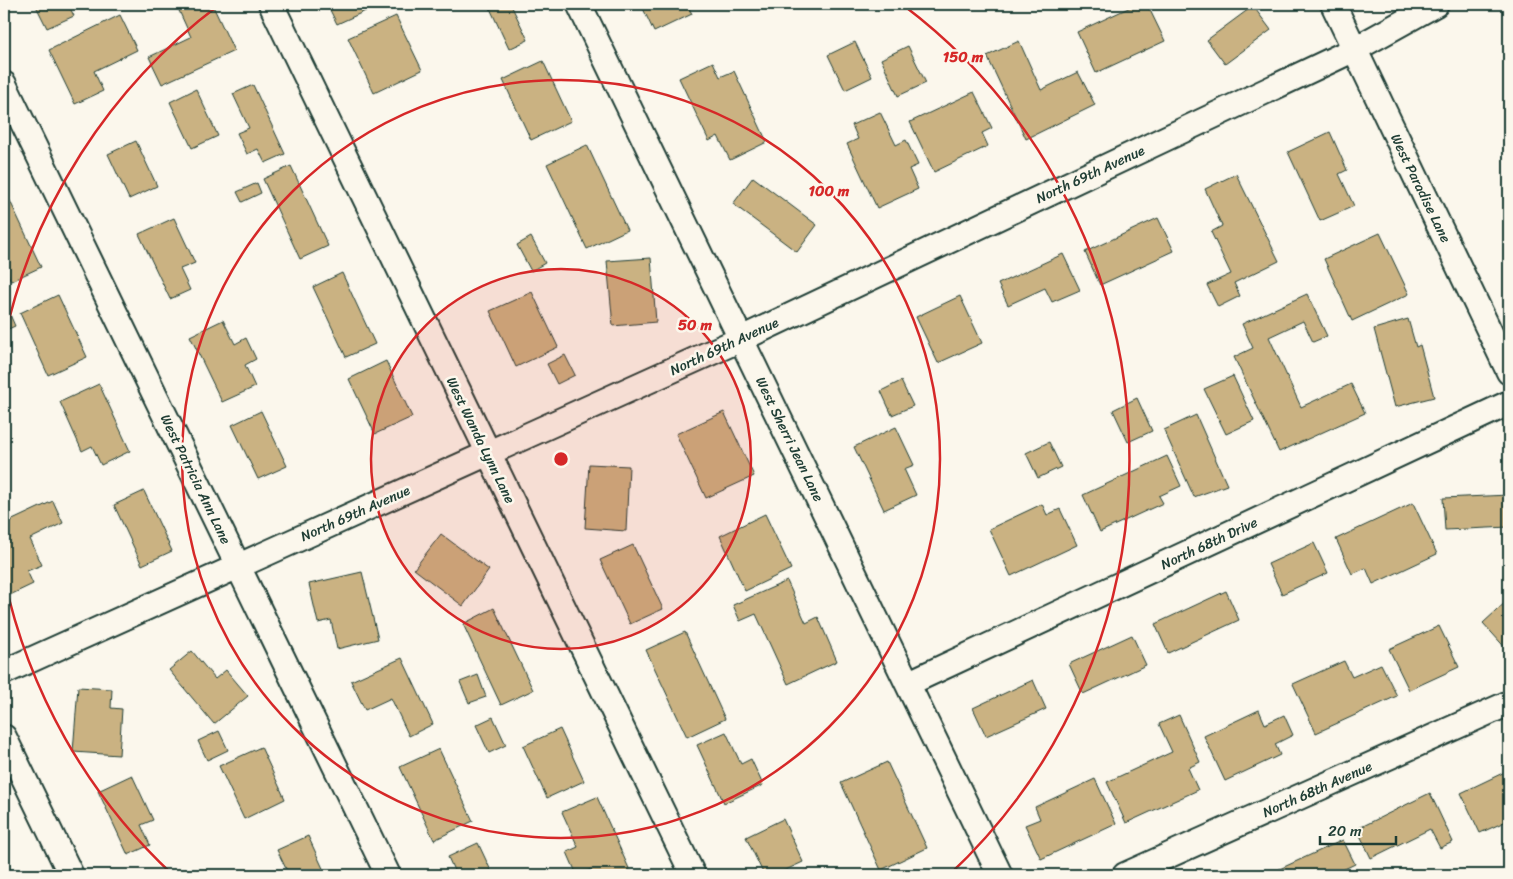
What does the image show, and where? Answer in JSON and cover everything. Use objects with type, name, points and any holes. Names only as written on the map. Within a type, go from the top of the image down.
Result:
[{"type":"street","name":"West Wanda Lynn Lane","points":[[271,4],[693,875]]},
{"type":"street","name":"West Sherri Jean Lane","points":[[579,4],[909,683],[1000,875]]},
{"type":"street","name":"West Paradise Lane","points":[[1333,4],[1509,372]]},
{"type":"street","name":"North 69th Avenue","points":[[4,672],[741,338],[1355,49],[1436,4]]},
{"type":"street","name":"West Patricia Ann Lane","points":[[4,84],[388,875]]},
{"type":"street","name":"North 68th Drive","points":[[909,683],[1509,403]]},
{"type":"street","name":"North 68th Avenue","points":[[1126,875],[1509,703]]},
{"type":"street","points":[[4,737],[71,875]]},
{"type":"building","points":[[35,4],[68,4],[74,16],[47,28]]},
{"type":"building","points":[[176,4],[212,4],[234,51],[162,84],[149,57],[191,37]]},
{"type":"building","points":[[327,4],[381,4],[337,24]]},
{"type":"building","points":[[488,4],[514,4],[511,5],[528,40],[509,49]]},
{"type":"building","points":[[641,4],[687,4],[692,14],[654,32]]},
{"type":"building","points":[[1137,4],[1147,4],[1165,41],[1096,73],[1077,32]]},
{"type":"building","points":[[1253,6],[1271,30],[1225,64],[1207,40]]},
{"type":"building","points":[[120,15],[137,50],[94,71],[103,91],[75,104],[49,50]]},
{"type":"building","points":[[396,16],[422,70],[374,93],[348,38]]},
{"type":"building","points":[[1019,41],[1041,90],[1078,72],[1095,105],[1026,139],[987,56]]},
{"type":"building","points":[[855,42],[872,77],[845,90],[828,55]]},
{"type":"building","points":[[908,46],[926,83],[898,96],[881,59]]},
{"type":"building","points":[[543,61],[571,121],[531,140],[503,80]]},
{"type":"building","points":[[713,62],[720,77],[734,71],[767,142],[730,160],[718,136],[709,141],[679,78]]},
{"type":"building","points":[[253,85],[285,154],[265,163],[258,149],[247,154],[237,133],[249,128],[233,94]]},
{"type":"building","points":[[196,89],[218,136],[192,148],[170,102]]},
{"type":"building","points":[[974,92],[992,128],[982,133],[988,146],[934,172],[910,122]]},
{"type":"building","points":[[880,112],[896,145],[906,140],[918,165],[909,169],[918,189],[877,208],[847,144],[858,139],[852,125]]},
{"type":"building","points":[[1330,132],[1347,170],[1339,174],[1354,206],[1320,221],[1288,152]]},
{"type":"building","points":[[136,141],[157,186],[129,199],[108,154]]},
{"type":"building","points":[[587,145],[627,230],[587,249],[547,164]]},
{"type":"building","points":[[291,166],[328,246],[300,259],[263,179]]},
{"type":"building","points":[[1236,174],[1279,261],[1234,283],[1240,296],[1218,307],[1207,285],[1231,274],[1211,232],[1222,226],[1205,189]]},
{"type":"building","points":[[753,177],[817,225],[797,252],[733,204]]},
{"type":"building","points":[[257,183],[261,193],[242,202],[237,192]]},
{"type":"building","points":[[4,188],[41,267],[11,281],[4,266]]},
{"type":"building","points":[[174,218],[195,263],[180,269],[190,290],[170,299],[139,234]]},
{"type":"building","points":[[1158,218],[1174,251],[1100,285],[1085,252]]},
{"type":"building","points":[[1380,233],[1409,294],[1352,321],[1324,259]]},
{"type":"building","points":[[531,237],[545,263],[531,271],[517,245]]},
{"type":"building","points":[[1063,254],[1080,290],[1052,302],[1045,288],[1008,305],[998,284]]},
{"type":"building","points":[[651,258],[656,322],[613,326],[607,261]]},
{"type":"building","points":[[342,273],[375,344],[346,357],[313,287]]},
{"type":"building","points":[[532,292],[558,347],[516,367],[490,311]]},
{"type":"building","points":[[1307,294],[1327,336],[1313,342],[1303,321],[1269,337],[1301,407],[1351,384],[1365,413],[1279,452],[1234,357],[1253,348],[1242,324]]},
{"type":"building","points":[[58,295],[87,357],[48,375],[20,313]]},
{"type":"building","points":[[960,296],[982,343],[938,363],[916,317]]},
{"type":"building","points":[[4,301],[15,326],[4,331]]},
{"type":"building","points":[[1408,319],[1416,347],[1420,345],[1434,397],[1395,407],[1374,329]]},
{"type":"building","points":[[223,320],[235,344],[246,338],[256,359],[245,365],[255,387],[222,402],[190,336]]},
{"type":"building","points":[[565,355],[575,375],[557,384],[547,364]]},
{"type":"building","points":[[386,361],[412,417],[375,434],[349,379]]},
{"type":"building","points":[[1233,376],[1254,421],[1226,434],[1204,389]]},
{"type":"building","points":[[901,381],[913,406],[892,415],[881,391]]},
{"type":"building","points":[[99,384],[130,451],[101,465],[92,446],[82,451],[60,402]]},
{"type":"building","points":[[1137,398],[1152,431],[1128,442],[1113,410]]},
{"type":"building","points":[[261,411],[287,466],[258,479],[232,425]]},
{"type":"building","points":[[724,412],[754,476],[706,498],[676,434]]},
{"type":"building","points":[[1196,415],[1227,485],[1194,497],[1164,430]]},
{"type":"building","points":[[896,427],[914,465],[904,469],[916,495],[884,510],[854,447]]},
{"type":"building","points":[[1049,442],[1061,467],[1038,478],[1026,453]]},
{"type":"building","points":[[1167,456],[1181,486],[1159,496],[1163,503],[1100,532],[1083,495]]},
{"type":"building","points":[[589,464],[629,466],[626,531],[585,528]]},
{"type":"building","points":[[144,491],[172,551],[142,565],[114,505]]},
{"type":"building","points":[[1509,495],[1509,527],[1445,530],[1443,498]]},
{"type":"building","points":[[53,501],[63,523],[30,539],[42,565],[27,571],[33,584],[10,595],[4,581],[4,524]]},
{"type":"building","points":[[1413,503],[1437,554],[1373,584],[1366,568],[1352,574],[1336,539]]},
{"type":"building","points":[[1042,504],[1047,515],[1060,509],[1077,545],[1011,576],[989,529]]},
{"type":"building","points":[[765,514],[791,569],[745,591],[720,536]]},
{"type":"building","points":[[441,534],[489,570],[463,606],[414,569]]},
{"type":"building","points":[[1314,543],[1328,573],[1282,594],[1268,564]]},
{"type":"building","points":[[633,545],[663,609],[630,624],[600,560]]},
{"type":"building","points":[[362,572],[378,639],[337,649],[331,620],[318,623],[309,584]]},
{"type":"building","points":[[787,581],[806,623],[818,617],[837,661],[788,684],[756,614],[740,621],[733,605]]},
{"type":"building","points":[[1226,591],[1239,620],[1168,653],[1155,624]]},
{"type":"building","points":[[1509,599],[1509,652],[1483,623]]},
{"type":"building","points":[[494,608],[533,690],[501,705],[463,624]]},
{"type":"building","points":[[1439,626],[1459,667],[1409,690],[1389,649]]},
{"type":"building","points":[[685,632],[725,719],[687,737],[646,650]]},
{"type":"building","points":[[1132,635],[1146,665],[1083,694],[1069,664]]},
{"type":"building","points":[[192,651],[215,679],[226,670],[248,696],[214,724],[169,670]]},
{"type":"building","points":[[402,658],[433,724],[409,736],[391,698],[365,710],[351,681]]},
{"type":"building","points":[[1344,661],[1352,677],[1381,664],[1397,696],[1316,733],[1293,684]]},
{"type":"building","points":[[478,675],[486,697],[469,703],[460,682]]},
{"type":"building","points":[[1033,680],[1046,709],[986,736],[973,708]]},
{"type":"building","points":[[78,687],[112,689],[111,708],[122,709],[119,755],[73,752]]},
{"type":"building","points":[[1259,710],[1265,724],[1284,715],[1293,735],[1275,744],[1280,755],[1225,781],[1204,736]]},
{"type":"building","points":[[1179,715],[1200,762],[1188,768],[1198,790],[1126,823],[1107,782],[1172,752],[1159,724]]},
{"type":"building","points":[[493,717],[506,745],[489,753],[476,725]]},
{"type":"building","points":[[560,729],[584,781],[547,798],[523,746]]},
{"type":"building","points":[[219,731],[228,750],[207,760],[198,741]]},
{"type":"building","points":[[726,732],[741,764],[751,759],[763,785],[724,803],[697,745]]},
{"type":"building","points":[[261,747],[285,799],[244,819],[219,766]]},
{"type":"building","points":[[439,749],[473,821],[434,840],[400,767]]},
{"type":"building","points":[[887,762],[927,848],[881,870],[841,783]]},
{"type":"building","points":[[1509,770],[1509,820],[1480,833],[1461,793]]},
{"type":"building","points":[[132,775],[153,820],[141,825],[150,845],[128,855],[98,791]]},
{"type":"building","points":[[1095,779],[1116,824],[1041,859],[1025,825],[1040,819],[1035,807]]},
{"type":"building","points":[[1430,793],[1453,842],[1440,848],[1430,829],[1371,858],[1357,829]]},
{"type":"building","points":[[597,797],[631,873],[627,875],[593,875],[591,869],[577,875],[567,852],[578,847],[562,812]]},
{"type":"building","points":[[783,819],[803,862],[775,875],[764,875],[746,837]]},
{"type":"building","points":[[308,836],[326,875],[289,875],[277,850]]},
{"type":"building","points":[[1343,840],[1355,864],[1336,873],[1337,875],[1275,875],[1273,872]]},
{"type":"building","points":[[478,843],[493,875],[456,875],[448,857]]},
{"type":"building","points":[[189,867],[193,875],[170,875]]}]
